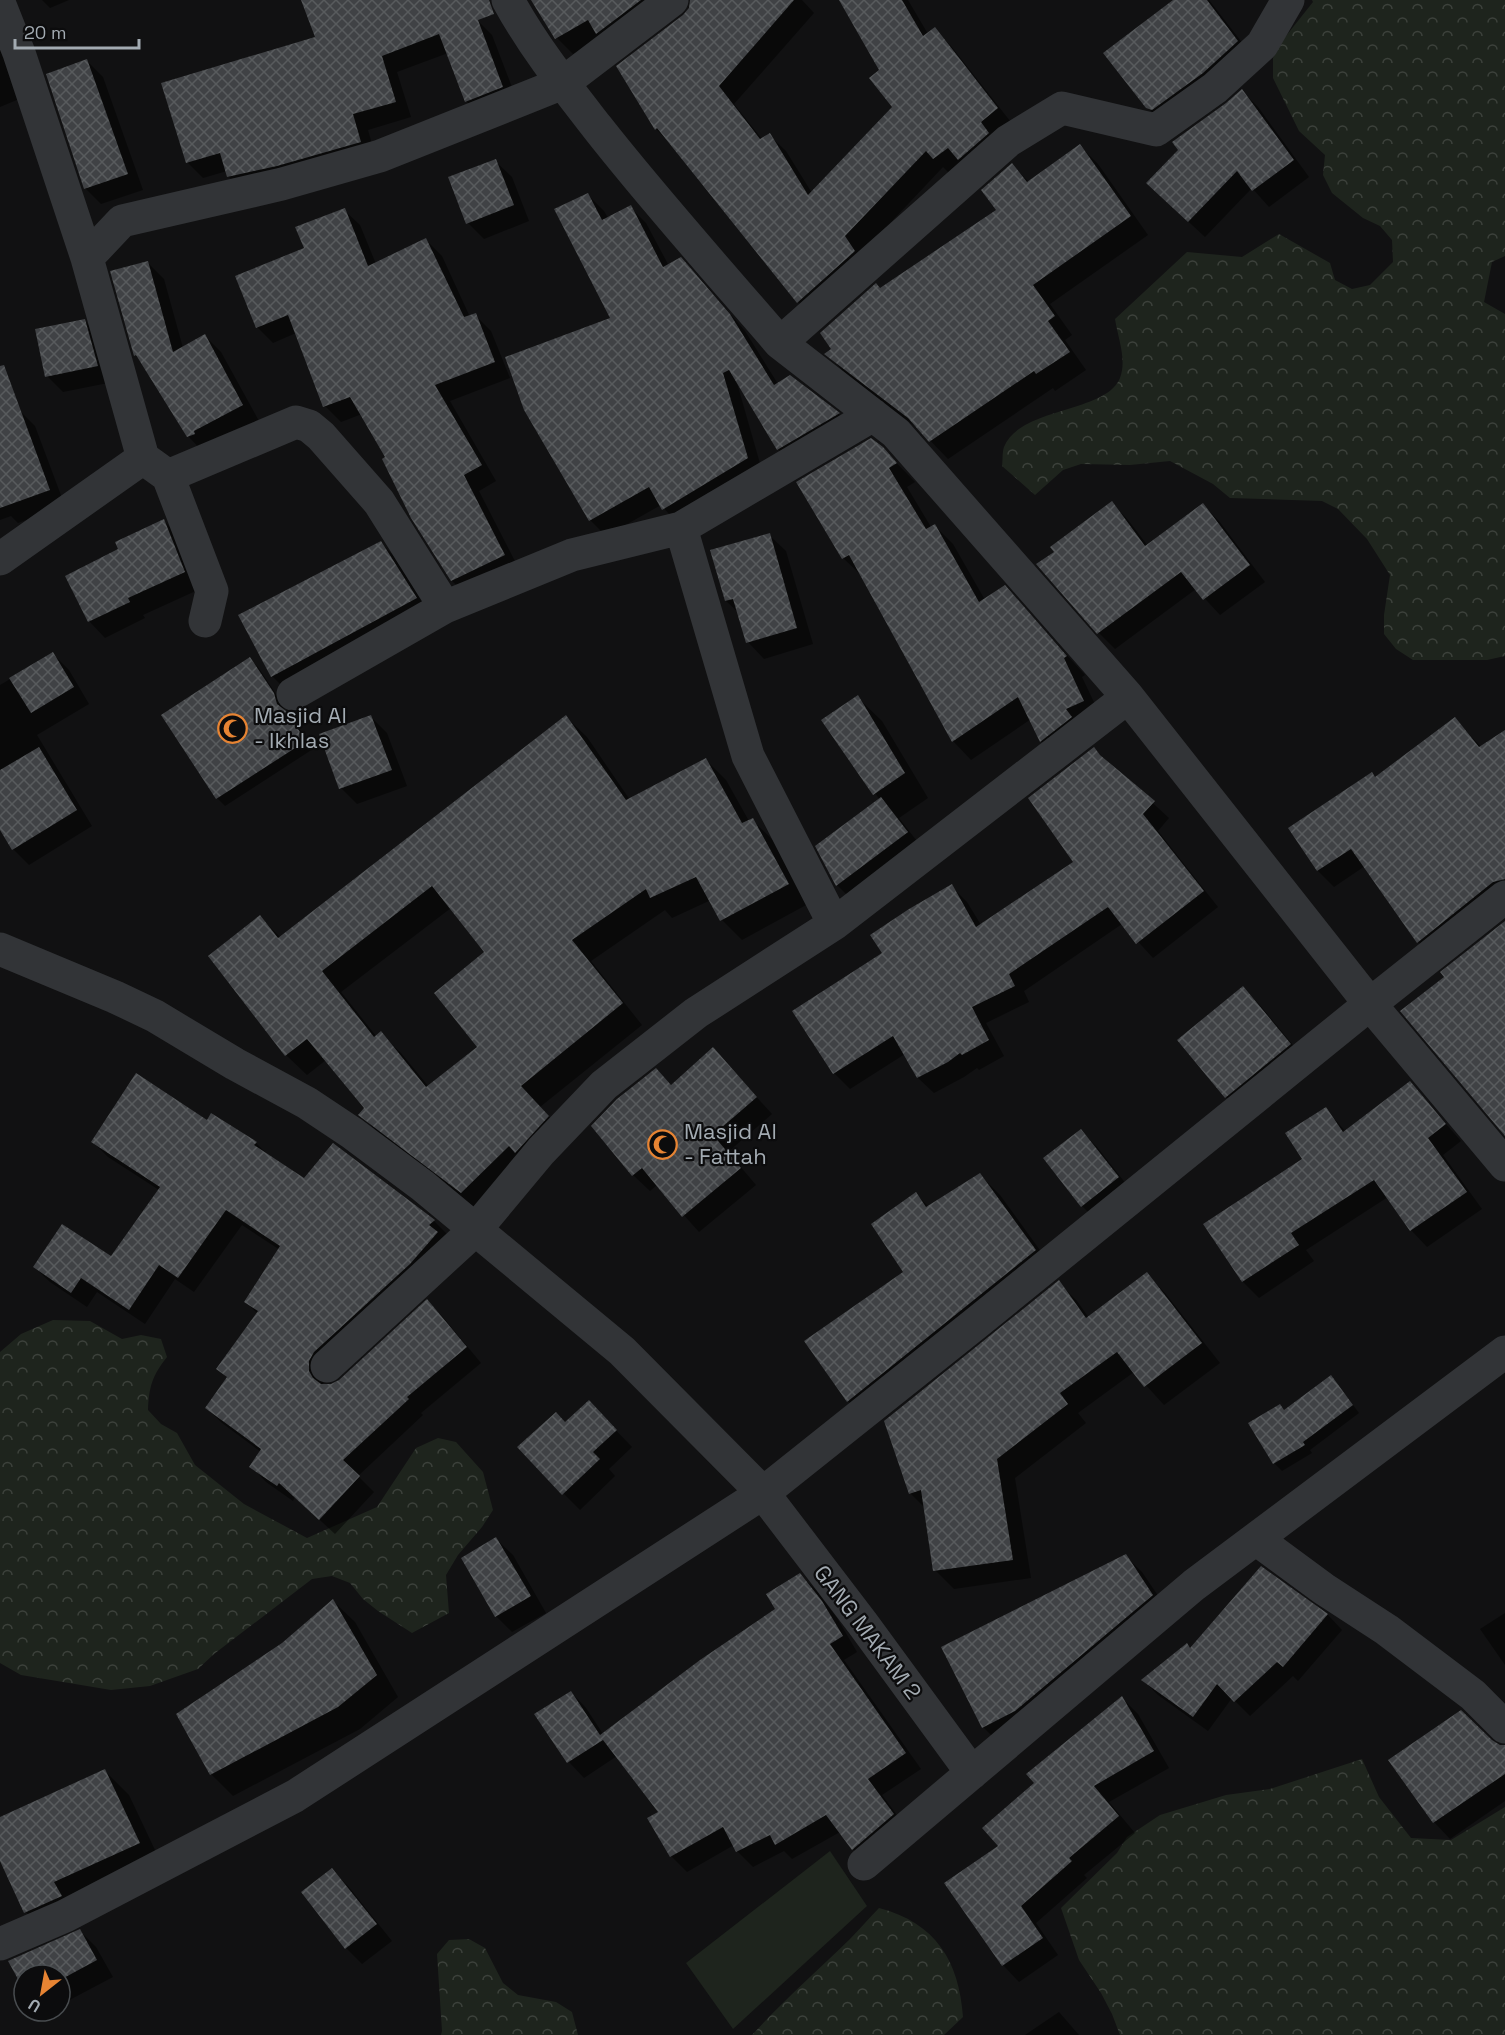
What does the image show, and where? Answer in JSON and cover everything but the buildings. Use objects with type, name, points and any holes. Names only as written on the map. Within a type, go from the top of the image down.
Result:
[{"type":"street","points":[[508,0],[524,29],[563,83],[631,170],[780,343],[896,433],[1128,697],[1370,1004],[1505,1165]]},
{"type":"street","points":[[87,258],[122,221],[282,184],[380,156],[563,83],[672,0]]},
{"type":"street","points":[[780,343],[1008,141],[1062,108],[1156,129],[1215,88],[1262,45],[1288,0]]},
{"type":"street","points":[[0,5],[19,53],[156,467],[212,591],[205,621]]},
{"type":"street","points":[[293,694],[445,607],[572,555],[681,528],[873,415]]},
{"type":"street","points":[[0,559],[156,467],[296,422],[309,426],[321,436],[379,502],[445,607]]},
{"type":"street","points":[[681,528],[748,756],[834,924]]},
{"type":"street","points":[[327,1366],[476,1229],[541,1151],[604,1085],[696,1013],[834,924],[1128,697]]},
{"type":"street","points":[[1,1943],[65,1916],[295,1796],[763,1493],[1505,897]]},
{"type":"street","name":"GANG MAKAM 2","points":[[0,949],[155,1016],[235,1064],[307,1103],[370,1146],[476,1229],[622,1351],[763,1493],[972,1773]]},
{"type":"street","points":[[864,1864],[1194,1585],[1505,1352]]},
{"type":"street","points":[[1256,1539],[1324,1589],[1396,1636],[1473,1695],[1505,1727]]},
{"type":"green space","points":[[1312,0],[1505,0],[1505,256],[1492,262],[1484,302],[1505,314],[1505,656],[1487,660],[1413,660],[1396,649],[1384,634],[1384,615],[1390,575],[1367,539],[1338,509],[1322,501],[1230,498],[1213,484],[1170,461],[1130,465],[1081,464],[1063,470],[1035,495],[1002,466],[1004,447],[1013,434],[1027,424],[1098,398],[1112,389],[1120,378],[1123,364],[1115,319],[1187,252],[1242,257],[1279,234],[1330,263],[1335,280],[1352,289],[1370,285],[1393,262],[1392,240],[1380,226],[1363,218],[1332,193],[1323,175],[1325,155],[1299,131],[1273,78],[1273,58],[1282,41],[1313,2]]},
{"type":"green space","points":[[53,1320],[90,1321],[122,1339],[141,1335],[161,1339],[167,1357],[152,1382],[148,1410],[161,1424],[177,1433],[195,1465],[244,1504],[307,1538],[377,1507],[416,1448],[438,1438],[456,1442],[483,1472],[493,1510],[458,1555],[446,1575],[449,1613],[412,1633],[363,1599],[350,1583],[332,1576],[312,1579],[214,1654],[198,1669],[150,1686],[111,1690],[21,1675],[0,1663],[0,1352],[21,1334]]},
{"type":"green space","points":[[1362,1759],[1379,1797],[1411,1838],[1451,1840],[1505,1807],[1505,2035],[1120,2035],[1101,1993],[1079,1960],[1061,1908],[1117,1853],[1127,1837],[1160,1815],[1226,1795],[1270,1789]]},
{"type":"green space","points":[[830,1851],[867,1906],[733,2029],[686,1963]]},
{"type":"green space","points":[[879,1908],[916,1923],[941,1947],[956,1978],[963,2017],[944,2035],[752,2035],[850,1939]]},
{"type":"green space","points":[[469,1939],[485,1948],[503,1983],[518,1995],[556,2002],[572,2012],[578,2035],[441,2035],[437,1954],[449,1940]]},
{"type":"place","name":"Masjid Al - Ikhlas","points":[[233,728]]},
{"type":"place","name":"Masjid Al - Fattah","points":[[663,1144]]}]
